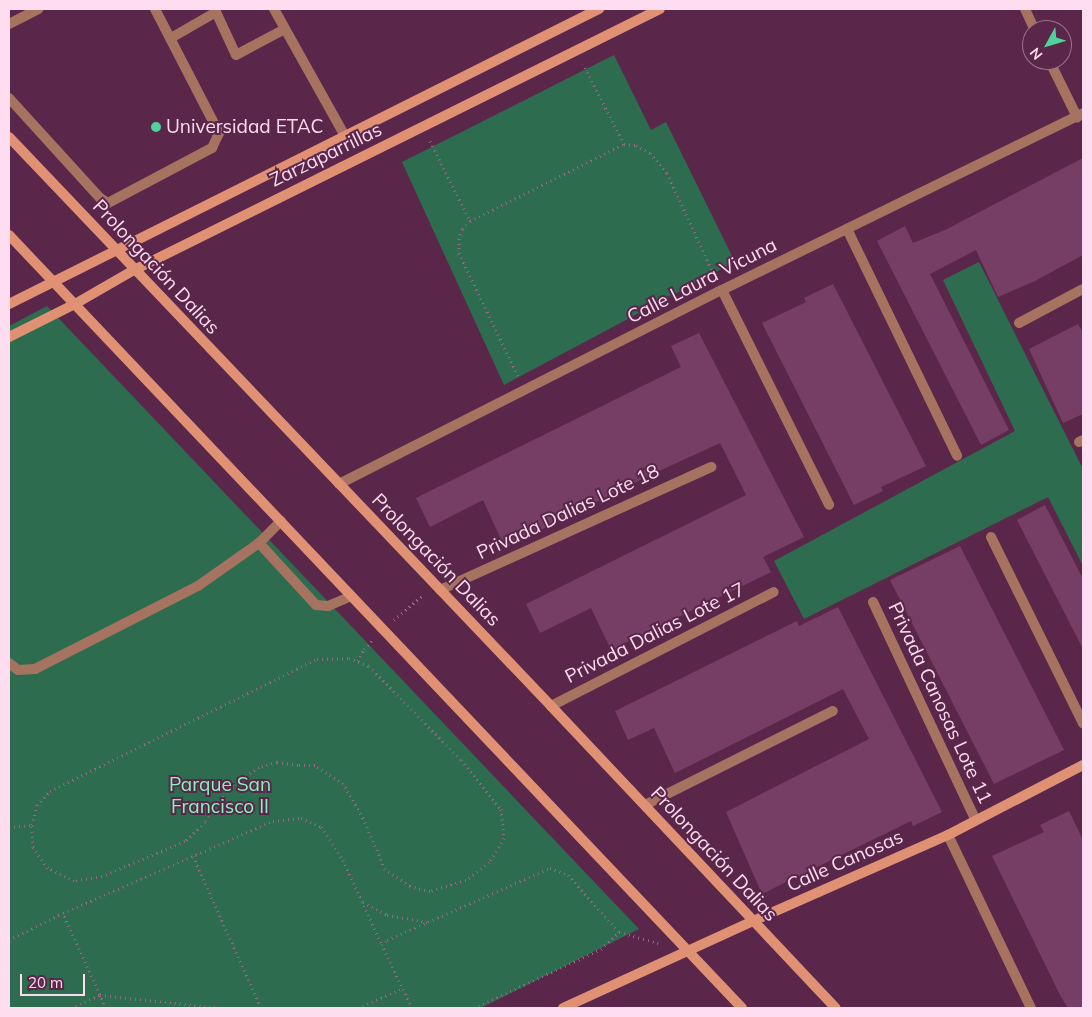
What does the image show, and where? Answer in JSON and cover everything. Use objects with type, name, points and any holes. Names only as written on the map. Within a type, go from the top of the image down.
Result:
[{"type":"main road","name":"Zarzaparrillas","points":[[9,304],[599,9]]},
{"type":"main road","name":"Zarzaparrillas","points":[[9,337],[75,304],[134,270],[660,9]]},
{"type":"main road","name":"Prolongación Dalias","points":[[9,137],[836,1008]]},
{"type":"main road","points":[[9,235],[742,1008]]},
{"type":"main road","name":"Calle Canosas","points":[[563,1008],[948,835],[1083,766]]},
{"type":"street","points":[[9,24],[38,9]]},
{"type":"street","points":[[9,98],[100,198],[108,203],[212,148],[219,133],[155,9]]},
{"type":"street","points":[[274,9],[345,136]]},
{"type":"street","points":[[171,38],[216,12],[236,55],[285,30]]},
{"type":"street","points":[[1055,70],[1080,115]]},
{"type":"street","name":"Calle Laura Vicuna","points":[[339,484],[722,290],[1080,115]]},
{"type":"street","points":[[847,229],[957,456]]},
{"type":"street","points":[[1019,323],[1083,289]]},
{"type":"street","points":[[722,290],[829,505]]},
{"type":"street","name":"Privada Dalias Lote 18","points":[[438,587],[711,467]]},
{"type":"street","points":[[9,662],[18,670],[35,669],[198,586],[259,543],[281,521]]},
{"type":"street","points":[[992,537],[1083,723]]},
{"type":"street","points":[[259,543],[316,604],[328,606],[351,596]]},
{"type":"street","name":"Privada Dalias Lote 17","points":[[551,706],[774,592]]},
{"type":"street","name":"Privada Canosas Lote 11","points":[[873,602],[975,820]]},
{"type":"street","points":[[645,805],[833,711]]},
{"type":"street","points":[[948,835],[1031,1008]]},
{"type":"path","points":[[576,50],[624,144]]},
{"type":"path","points":[[423,126],[470,221]]},
{"type":"path","points":[[524,390],[458,253],[459,238],[462,230],[470,221],[624,144],[636,145],[650,153],[667,173],[722,290]]},
{"type":"path","points":[[358,662],[364,649],[383,629],[438,587]]},
{"type":"path","points":[[349,658],[368,666],[461,760],[501,809],[504,838],[489,862],[466,880],[430,891],[410,886],[385,869],[363,818],[343,784],[315,765],[277,762],[259,767],[233,784],[204,822],[185,841],[102,876],[74,882],[48,868],[32,847],[32,825],[37,805],[50,791],[317,659],[349,658]]},
{"type":"path","points":[[9,940],[63,913],[273,821],[301,818],[321,827],[344,860],[412,1008]]},
{"type":"path","points":[[9,827],[32,825]]},
{"type":"path","points":[[193,856],[261,1008]]},
{"type":"path","points":[[382,945],[387,940],[550,868],[568,875],[619,932],[687,951]]},
{"type":"path","points":[[362,902],[387,915],[427,922]]},
{"type":"path","points":[[63,913],[106,1008]]},
{"type":"path","points":[[474,1008],[601,949],[619,932]]},
{"type":"path","points":[[358,1008],[403,988]]},
{"type":"path","points":[[71,1008],[100,995],[221,1008]]},
{"type":"green space","points":[[614,55],[651,130],[666,122],[735,262],[504,385],[402,162]]},
{"type":"green space","points":[[979,262],[1083,469],[1083,566],[1048,497],[804,619],[774,561],[1015,431],[943,280]]},
{"type":"green space","name":"Parque San Francisco II","points":[[47,306],[639,929],[481,1008],[9,1008],[9,326]]},
{"type":"building","points":[[1083,158],[1083,255],[1035,281],[998,297],[976,250],[930,274],[1009,430],[981,445],[877,241],[905,226],[913,243],[945,230]]},
{"type":"building","points":[[833,284],[926,466],[881,487],[883,491],[854,505],[762,323],[806,302],[804,298]]},
{"type":"building","points":[[1078,324],[1083,333],[1083,414],[1063,423],[1029,349]]},
{"type":"building","points":[[699,333],[804,537],[763,557],[771,572],[611,650],[591,608],[540,633],[526,604],[746,495],[720,443],[644,478],[505,548],[483,500],[430,527],[416,498],[681,367],[671,346]]},
{"type":"building","points":[[1045,505],[1083,579],[1083,649],[1017,520]]},
{"type":"building","points":[[960,546],[1064,750],[994,784],[890,580]]},
{"type":"building","points":[[838,607],[942,812],[913,826],[911,821],[762,894],[726,812],[869,739],[843,689],[675,773],[654,728],[628,740],[615,711],[797,621],[799,626]]},
{"type":"building","points":[[1069,811],[1083,840],[1083,1008],[1068,1008],[1061,997],[992,856],[1044,832],[1040,825]]},
{"type":"place","name":"Universidad ETAC","points":[[156,127]]}]
